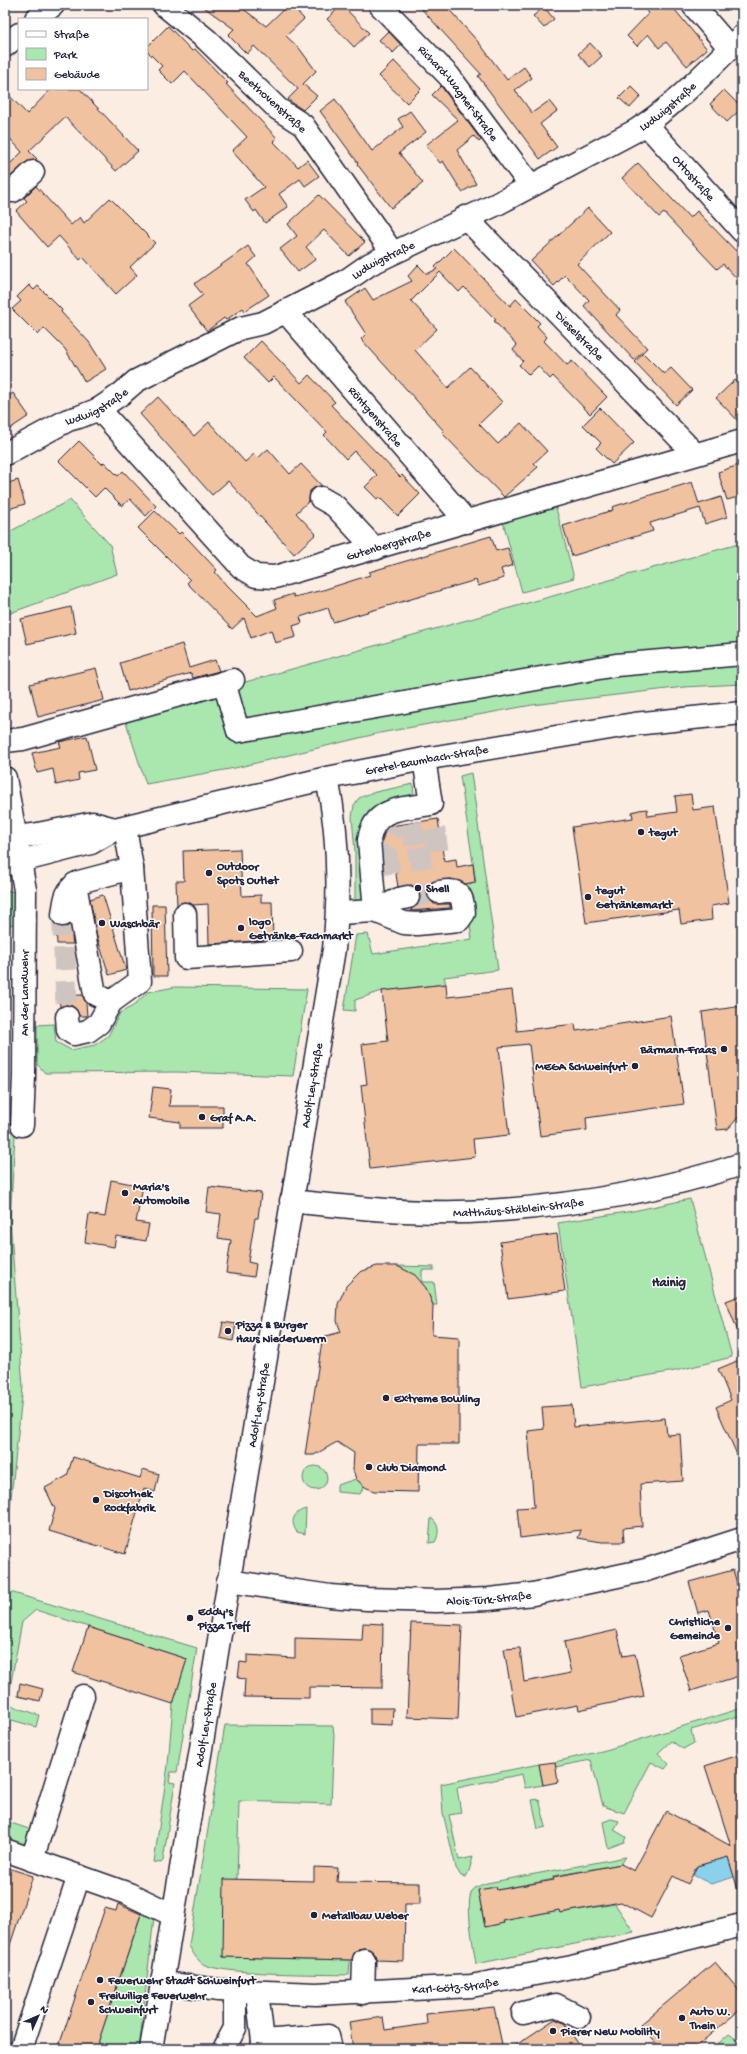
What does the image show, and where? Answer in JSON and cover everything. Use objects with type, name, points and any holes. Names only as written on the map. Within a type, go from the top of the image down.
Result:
[{"type":"street","points":[[37,18],[52,5]]},
{"type":"street","name":"Beethovenstraße","points":[[164,5],[207,40],[278,109],[303,125],[392,252]]},
{"type":"street","name":"Richard-Wagner-Straße","points":[[380,5],[449,76],[531,186]]},
{"type":"street","points":[[693,5],[736,42]]},
{"type":"street","points":[[5,46],[18,35]]},
{"type":"street","name":"Ludwigstraße","points":[[5,454],[68,420],[79,418],[99,409],[121,394],[136,381],[241,328],[263,323],[347,280],[370,264],[392,252],[531,186],[646,124],[692,85],[736,42]]},
{"type":"street","name":"Ottostraße","points":[[646,124],[742,231]]},
{"type":"street","points":[[5,190],[13,191],[33,172]]},
{"type":"street","name":"Dieselstraße","points":[[465,217],[695,454]]},
{"type":"street","name":"Röntgenstraße","points":[[284,311],[467,522]]},
{"type":"street","name":"Gutenbergstraße","points":[[99,409],[241,567],[256,576],[275,577],[742,441]]},
{"type":"street","points":[[321,498],[335,506],[375,549]]},
{"type":"street","points":[[5,741],[24,739],[229,681],[238,731],[616,665],[742,654]]},
{"type":"street","name":"Gretel-Baumbach-Straße","points":[[13,863],[91,843],[120,828],[327,778],[424,759],[634,724],[742,714]]},
{"type":"street","points":[[376,912],[374,865],[369,840],[371,828],[376,820],[383,815],[404,816],[432,812],[424,759]]},
{"type":"street","name":"An der Landwehr","points":[[5,778],[13,863],[25,900],[24,1076],[22,1125]]},
{"type":"street","name":"Adolf-Ley-Straße","points":[[151,2049],[291,1201],[321,1029],[338,914],[337,838],[327,778]]},
{"type":"street","name":"Gretel-Baumbach-Straße","points":[[10,837],[33,835],[93,823],[120,828]]},
{"type":"street","points":[[67,1017],[68,1030],[74,1034],[88,1031],[99,1023],[111,1002],[140,981],[132,868],[120,828]]},
{"type":"street","points":[[63,915],[65,895],[75,884],[132,868]]},
{"type":"street","points":[[75,884],[95,994],[111,1002]]},
{"type":"street","points":[[338,914],[376,912],[410,924],[459,920],[464,913],[463,899],[459,893],[451,890],[439,892]]},
{"type":"street","points":[[376,912],[399,899],[408,897]]},
{"type":"street","points":[[185,914],[186,958],[291,951]]},
{"type":"street","name":"Matthäus-Stäblein-Straße","points":[[291,1201],[373,1210],[486,1211],[587,1201],[652,1189],[742,1164]]},
{"type":"street","name":"Alois-Türk-Straße","points":[[228,1581],[330,1596],[367,1599],[436,1601],[488,1598],[533,1594],[646,1570],[742,1539]]},
{"type":"street","points":[[32,1860],[83,1696]]},
{"type":"street","points":[[5,1850],[129,1894],[174,1915]]},
{"type":"street","points":[[21,2049],[79,1876]]},
{"type":"street","name":"Karl-Götz-Straße","points":[[163,1983],[235,1991],[316,1994],[363,1993],[471,1986],[606,1959],[742,1925]]},
{"type":"street","points":[[363,1993],[364,1960]]},
{"type":"street","points":[[224,2049],[235,2028],[235,1991]]},
{"type":"street","points":[[257,1992],[263,2045],[328,2036],[330,2049]]},
{"type":"street","points":[[523,2013],[556,2005],[579,2017]]},
{"type":"green space","points":[[70,500],[110,545],[117,574],[5,615],[5,534]]},
{"type":"green space","points":[[556,508],[574,578],[522,592],[503,522]]},
{"type":"green space","points":[[742,543],[742,684],[684,687],[532,705],[380,733],[235,768],[146,784],[124,716]]},
{"type":"green space","points":[[471,773],[498,970],[444,977],[446,984],[382,991],[355,1000],[355,1011],[344,1010],[356,935],[368,934],[373,954],[472,939],[464,884],[476,883],[460,776]]},
{"type":"green space","points":[[413,784],[414,796],[380,807],[366,901],[355,902],[355,852],[352,817],[354,805],[359,798],[371,793]]},
{"type":"green space","points":[[5,889],[16,893],[19,923],[5,926]]},
{"type":"green space","points":[[175,987],[307,989],[293,1076],[178,1072],[45,1073],[37,1064],[37,1025],[54,1024],[56,1042],[71,1050],[95,1045],[108,1036],[120,1013],[133,1006],[148,992]]},
{"type":"green space","points":[[5,1109],[8,1109],[16,1119],[10,1220],[23,1387],[5,1553]]},
{"type":"green space","points":[[690,1199],[732,1357],[675,1371],[582,1387],[558,1223],[633,1211]]},
{"type":"green space","points":[[397,1266],[434,1267],[434,1270],[422,1270],[422,1282],[434,1282],[437,1305],[433,1305],[424,1286],[416,1277]]},
{"type":"green space","points":[[315,1466],[323,1470],[327,1478],[323,1486],[315,1490],[307,1486],[303,1478],[307,1470]]},
{"type":"green space","points":[[356,1479],[364,1486],[360,1494],[337,1492],[337,1485]]},
{"type":"green space","points":[[306,1509],[305,1534],[297,1532],[293,1521],[298,1512]]},
{"type":"green space","points":[[431,1518],[436,1523],[438,1532],[435,1542],[429,1543]]},
{"type":"green space","points":[[10,1592],[197,1648],[177,1772],[171,1772],[169,1782],[175,1783],[163,1861],[161,1863],[154,1862],[168,1765],[173,1704],[187,1659],[36,1610],[22,1622],[7,1704],[39,1715],[36,1727],[5,1718],[5,1624]]},
{"type":"green space","points":[[742,1708],[742,1715],[691,1730],[694,1743],[683,1749],[671,1741],[658,1753],[669,1764],[665,1769],[651,1762],[624,1813],[603,1806],[591,1760],[555,1767],[555,1762],[606,1750]]},
{"type":"green space","points":[[225,1725],[333,1726],[334,1735],[331,1804],[239,1801],[237,1880],[223,1957],[350,1960],[349,1975],[250,1972],[213,1968],[203,1964],[194,1955],[190,1948],[189,1945]]},
{"type":"green space","points":[[539,1764],[543,1785],[525,1788],[522,1774],[457,1788],[461,1813],[449,1815],[459,1860],[473,1857],[466,1877],[461,1876],[456,1868],[443,1813],[441,1784]]},
{"type":"green space","points":[[539,1799],[546,1827],[538,1829],[532,1800]]},
{"type":"green space","points":[[611,1819],[619,1821],[614,1830],[626,1837],[624,1842],[608,1848],[603,1822]]},
{"type":"green space","points":[[5,1821],[35,1831],[30,1851],[5,1842]]},
{"type":"green space","points":[[626,1857],[621,1864],[553,1876],[554,1879],[497,1890],[496,1887],[478,1891],[485,1927],[504,1923],[503,1921],[559,1910],[560,1913],[615,1904],[634,1932],[476,1964],[469,1913],[470,1895],[473,1890],[487,1883]]},
{"type":"green space","points":[[142,1912],[154,1917],[139,2049],[96,2049]]},
{"type":"green space","points":[[729,2034],[742,2043],[742,2049],[712,2049]]},
{"type":"water","points":[[728,1857],[734,1877],[711,1884],[693,1875],[697,1866]]},
{"type":"building","points":[[201,5],[238,5],[266,26],[288,5],[291,5],[304,19],[286,36],[299,48],[316,71],[303,84],[317,96],[303,110],[294,104],[288,99],[298,89],[254,46],[247,54],[228,35],[234,29]]},
{"type":"building","points":[[342,5],[369,33],[354,47],[327,19]]},
{"type":"building","points":[[418,5],[445,5],[480,44],[507,80],[524,67],[532,78],[515,90],[532,113],[549,101],[557,111],[540,124],[557,147],[540,159],[478,76],[481,74]]},
{"type":"building","points":[[640,5],[671,5],[707,49],[687,66],[666,42],[659,48],[648,34],[637,46],[627,36],[649,13]]},
{"type":"building","points":[[544,7],[554,19],[544,28],[533,16]]},
{"type":"building","points":[[168,26],[192,51],[195,49],[228,83],[226,84],[277,138],[273,141],[298,167],[307,160],[319,176],[305,186],[300,179],[279,194],[288,207],[265,223],[256,210],[254,212],[245,200],[264,187],[232,151],[247,137],[185,71],[172,84],[158,70],[162,66],[148,52],[148,46]]},
{"type":"building","points":[[388,31],[401,45],[393,53],[379,40]]},
{"type":"building","points":[[590,43],[602,56],[590,67],[578,54]]},
{"type":"building","points":[[394,61],[421,89],[407,103],[379,76]]},
{"type":"building","points":[[441,86],[481,140],[479,142],[474,136],[457,150],[476,184],[462,192],[443,161],[440,163],[426,145],[458,120],[432,95]]},
{"type":"building","points":[[631,86],[641,96],[630,108],[619,98]]},
{"type":"building","points":[[50,90],[81,90],[138,151],[116,171],[65,117],[29,151],[37,159],[25,163],[9,178],[5,178],[5,169],[22,152],[5,133],[5,91],[27,114]]},
{"type":"building","points":[[724,90],[742,108],[727,122],[710,104]]},
{"type":"building","points":[[335,99],[372,151],[403,127],[398,119],[410,111],[426,132],[399,153],[423,183],[391,208],[357,164],[358,163],[320,111]]},
{"type":"building","points":[[638,163],[690,218],[697,211],[736,251],[742,246],[742,284],[723,264],[717,269],[664,213],[659,217],[622,178]]},
{"type":"building","points":[[36,186],[71,225],[80,217],[84,223],[110,198],[155,243],[130,267],[137,275],[116,294],[83,257],[80,260],[59,236],[47,247],[16,211],[27,201],[24,198]]},
{"type":"building","points":[[319,195],[365,242],[349,256],[324,230],[306,247],[316,259],[298,272],[280,249],[297,236],[288,224]]},
{"type":"building","points":[[588,208],[610,232],[577,264],[620,310],[616,315],[647,348],[634,360],[584,306],[589,300],[565,275],[554,286],[531,261]]},
{"type":"building","points":[[248,246],[256,257],[248,264],[269,295],[245,311],[243,308],[226,320],[224,318],[207,331],[188,306],[203,295],[194,284]]},
{"type":"building","points":[[454,248],[510,306],[516,299],[540,323],[537,326],[547,337],[544,341],[567,365],[572,361],[607,397],[590,414],[553,376],[550,379],[538,366],[529,375],[519,365],[523,361],[513,350],[517,345],[494,321],[496,320],[464,287],[459,292],[440,272],[411,301],[437,329],[415,350],[448,388],[470,367],[502,402],[479,424],[498,444],[521,423],[547,451],[534,463],[538,467],[504,497],[442,433],[444,431],[361,339],[366,334],[345,302],[365,288],[373,300],[412,281],[408,276],[418,265],[427,274],[437,269],[435,267]]},
{"type":"building","points":[[29,285],[34,290],[38,286],[62,310],[61,312],[89,342],[106,369],[85,382],[65,349],[44,328],[38,335],[12,309],[21,301],[17,297]]},
{"type":"building","points":[[261,341],[301,383],[309,375],[335,402],[331,405],[400,477],[402,475],[420,494],[398,516],[379,497],[377,499],[365,487],[377,475],[354,451],[346,459],[324,435],[327,432],[274,377],[268,383],[244,358]]},
{"type":"building","points":[[643,353],[664,374],[671,368],[692,390],[676,405],[635,362]]},
{"type":"building","points":[[735,380],[742,387],[742,425],[716,398]]},
{"type":"building","points":[[13,393],[29,416],[5,432],[5,399]]},
{"type":"building","points":[[158,397],[194,436],[209,422],[245,462],[254,454],[258,458],[268,449],[290,474],[301,464],[322,486],[315,487],[310,491],[309,501],[296,513],[316,534],[294,554],[228,481],[212,495],[140,414]]},
{"type":"building","points":[[600,408],[634,443],[612,464],[596,448],[601,443],[583,425]]},
{"type":"building","points":[[79,441],[102,464],[104,462],[118,476],[123,471],[156,506],[146,516],[130,499],[122,506],[104,488],[95,497],[59,461]]},
{"type":"building","points":[[742,464],[742,496],[727,500],[718,472]]},
{"type":"building","points":[[18,480],[25,504],[5,510],[5,484]]},
{"type":"building","points":[[692,482],[699,504],[721,497],[727,517],[705,524],[700,508],[650,523],[653,531],[572,556],[563,526],[613,510],[612,507]]},
{"type":"building","points":[[155,511],[179,534],[181,532],[188,539],[217,570],[215,572],[227,586],[257,616],[277,608],[274,600],[293,594],[294,597],[323,590],[370,575],[369,572],[491,536],[496,551],[508,548],[513,565],[501,569],[504,578],[478,586],[476,580],[333,622],[328,608],[300,617],[302,623],[293,626],[296,637],[275,643],[271,630],[251,638],[244,618],[232,629],[187,583],[190,580],[138,528]]},
{"type":"building","points":[[71,607],[76,633],[27,644],[21,619]]},
{"type":"building","points":[[182,644],[189,668],[215,660],[219,671],[193,678],[191,673],[128,691],[120,663]]},
{"type":"building","points":[[96,668],[104,700],[38,717],[30,684]]},
{"type":"building","points":[[87,736],[95,770],[78,773],[79,780],[56,785],[53,769],[37,773],[32,753],[61,747],[59,742]]},
{"type":"building","points":[[691,794],[693,810],[715,807],[729,903],[711,906],[712,920],[681,924],[679,910],[586,923],[572,827],[633,818],[632,812],[639,810],[647,809],[648,816],[677,812],[675,796]]},
{"type":"building","points":[[438,819],[444,861],[456,859],[457,867],[473,864],[475,882],[465,884],[451,879],[432,882],[427,887],[429,899],[434,904],[450,904],[450,908],[410,911],[420,901],[420,894],[412,885],[398,887],[395,868],[384,869],[382,841],[384,834],[390,826]]},
{"type":"building","points":[[240,849],[242,896],[261,895],[261,902],[272,902],[273,940],[209,944],[208,904],[193,905],[184,902],[177,905],[176,881],[184,881],[183,851]]},
{"type":"building","name":"Waschbär","points":[[103,895],[126,970],[109,975],[97,936],[90,899]]},
{"type":"building","points":[[152,905],[165,905],[167,976],[153,976]]},
{"type":"building","points":[[56,925],[62,927],[70,925],[73,944],[57,944]]},
{"type":"building","points":[[446,984],[447,997],[512,990],[517,1031],[575,1024],[576,1031],[671,1016],[684,1104],[586,1118],[587,1130],[540,1136],[529,1044],[499,1047],[509,1135],[473,1139],[475,1157],[370,1169],[361,1085],[367,1084],[362,1044],[388,1041],[382,991]]},
{"type":"building","points":[[82,995],[86,1003],[87,1016],[79,1016],[77,1010],[72,1006],[66,1005],[60,1007],[59,996]]},
{"type":"building","name":"Bärmann-Fraas","points":[[742,1006],[742,1113],[728,1129],[717,1130],[702,1012]]},
{"type":"building","points":[[153,1087],[171,1089],[169,1106],[223,1106],[223,1128],[180,1128],[180,1122],[149,1118]]},
{"type":"building","points":[[111,1180],[143,1186],[136,1222],[149,1224],[146,1241],[116,1236],[114,1247],[85,1242],[89,1214],[105,1217]]},
{"type":"building","points":[[209,1187],[261,1193],[258,1218],[255,1218],[248,1262],[256,1264],[254,1277],[226,1273],[231,1240],[218,1238],[221,1214],[206,1212]]},
{"type":"building","points":[[557,1234],[565,1291],[508,1299],[500,1242]]},
{"type":"building","name":"Extreme Bowling","points":[[377,1266],[397,1266],[415,1275],[426,1288],[433,1305],[432,1335],[459,1337],[459,1444],[419,1444],[418,1492],[374,1491],[365,1487],[356,1479],[353,1470],[354,1453],[337,1442],[314,1455],[305,1455],[322,1341],[326,1336],[341,1332],[337,1321],[338,1304],[346,1286],[360,1272]]},
{"type":"building","points":[[742,1295],[742,1339],[741,1339],[726,1301]]},
{"type":"building","name":"Pizza & Burger Haus Niederwerrn","points":[[223,1322],[236,1324],[233,1341],[220,1338]]},
{"type":"building","points":[[742,1359],[742,1466],[716,1407],[731,1400],[718,1369]]},
{"type":"building","points":[[572,1405],[574,1427],[665,1418],[667,1435],[680,1434],[683,1481],[640,1484],[642,1526],[623,1528],[624,1542],[602,1542],[578,1538],[581,1530],[520,1538],[517,1508],[534,1507],[528,1431],[544,1429],[542,1407]]},
{"type":"building","name":"Discothek Rockfabrik","points":[[73,1457],[140,1478],[143,1469],[159,1474],[155,1492],[144,1488],[125,1554],[49,1531],[55,1509],[45,1488],[67,1476]]},
{"type":"building","name":"Christliche Gemeinde","points":[[733,1570],[742,1600],[742,1675],[691,1691],[679,1655],[719,1643],[709,1610],[698,1613],[689,1582]]},
{"type":"building","points":[[363,1623],[383,1624],[382,1688],[309,1687],[309,1698],[244,1697],[245,1679],[238,1678],[240,1662],[247,1663],[247,1655],[295,1658],[295,1638],[362,1640]]},
{"type":"building","points":[[411,1623],[462,1625],[458,1719],[407,1717]]},
{"type":"building","points":[[88,1627],[187,1659],[173,1704],[73,1672]]},
{"type":"building","points":[[617,1630],[623,1656],[635,1654],[644,1696],[579,1710],[578,1705],[516,1717],[504,1649],[520,1648],[524,1682],[571,1673],[564,1642]]},
{"type":"building","points":[[20,1683],[43,1689],[40,1701],[18,1696]]},
{"type":"building","points":[[370,1708],[393,1708],[392,1725],[370,1724]]},
{"type":"building","points":[[742,1754],[742,1892],[739,1893],[728,1857],[697,1866],[688,1884],[673,1876],[651,1918],[621,1902],[560,1913],[559,1910],[503,1921],[504,1923],[485,1927],[478,1890],[496,1887],[497,1890],[554,1880],[553,1877],[621,1864],[634,1871],[666,1811],[731,1846],[705,1766]]},
{"type":"building","points":[[555,1762],[558,1782],[543,1785],[539,1764]]},
{"type":"building","points":[[5,1867],[33,1876],[8,1951],[5,1951]]},
{"type":"building","name":"Metallbau Weber","points":[[314,1867],[338,1868],[337,1882],[420,1883],[420,1904],[405,1904],[404,1961],[376,1960],[375,1954],[371,1950],[364,1948],[358,1949],[354,1953],[352,1960],[223,1957],[224,1879],[314,1881]]},
{"type":"building","name":"Feuerwehr Stadt Schweinfurt","points":[[118,1904],[141,1914],[96,2049],[58,2049],[105,1908],[116,1911]]},
{"type":"building","points":[[715,1962],[742,1994],[742,2008],[693,2049],[661,2049],[640,2025]]},
{"type":"building","points":[[494,2007],[503,2049],[353,2049],[349,2022],[383,2017],[385,2030],[427,2024],[426,2014]]},
{"type":"building","name":"Pierer New Mobility","points":[[555,2019],[564,2023],[582,2049],[510,2049]]},
{"type":"tunnel","points":[[377,865],[438,855],[433,820]]},
{"type":"tunnel","points":[[411,823],[418,858]]},
{"type":"tunnel","points":[[377,865],[394,825]]},
{"type":"tunnel","points":[[408,897],[439,892]]},
{"type":"tunnel","points":[[63,915],[67,1017]]},
{"type":"place","name":"tegut","points":[[641,832]]},
{"type":"place","name":"Outdoor Spots Outlet","points":[[209,873]]},
{"type":"place","name":"Shell","points":[[418,888]]},
{"type":"place","name":"tegut Getränkemarkt","points":[[588,897]]},
{"type":"place","name":"Waschbär","points":[[102,923]]},
{"type":"place","name":"logo Getränke-Fachmarkt","points":[[241,928]]},
{"type":"place","name":"Bärmann-Fraas","points":[[724,1049]]},
{"type":"place","name":"MEGA Schweinfurt","points":[[635,1066]]},
{"type":"place","name":"Graf A.A.","points":[[202,1117]]},
{"type":"place","name":"Maria's Automobile","points":[[125,1193]]},
{"type":"place","name":"Pizza & Burger Haus Niederwerrn","points":[[228,1331]]},
{"type":"place","name":"Extreme Bowling","points":[[386,1398]]},
{"type":"place","name":"Club Diamond","points":[[369,1467]]},
{"type":"place","name":"Discothek Rockfabrik","points":[[96,1500]]},
{"type":"place","name":"Eddy's Pizza Treff","points":[[190,1618]]},
{"type":"place","name":"Christliche Gemeinde","points":[[728,1628]]},
{"type":"place","name":"Metallbau Weber","points":[[314,1915]]},
{"type":"place","name":"Feuerwehr Stadt Schweinfurt","points":[[100,1980]]},
{"type":"place","name":"Freiwilige Feuerwehr Schweinfurt","points":[[91,2002]]},
{"type":"place","name":"Auto W. Thein","points":[[682,2018]]},
{"type":"place","name":"Pierer New Mobility","points":[[553,2031]]},
{"type":"district","name":"Hainig","points":[[669,1281]]}]
